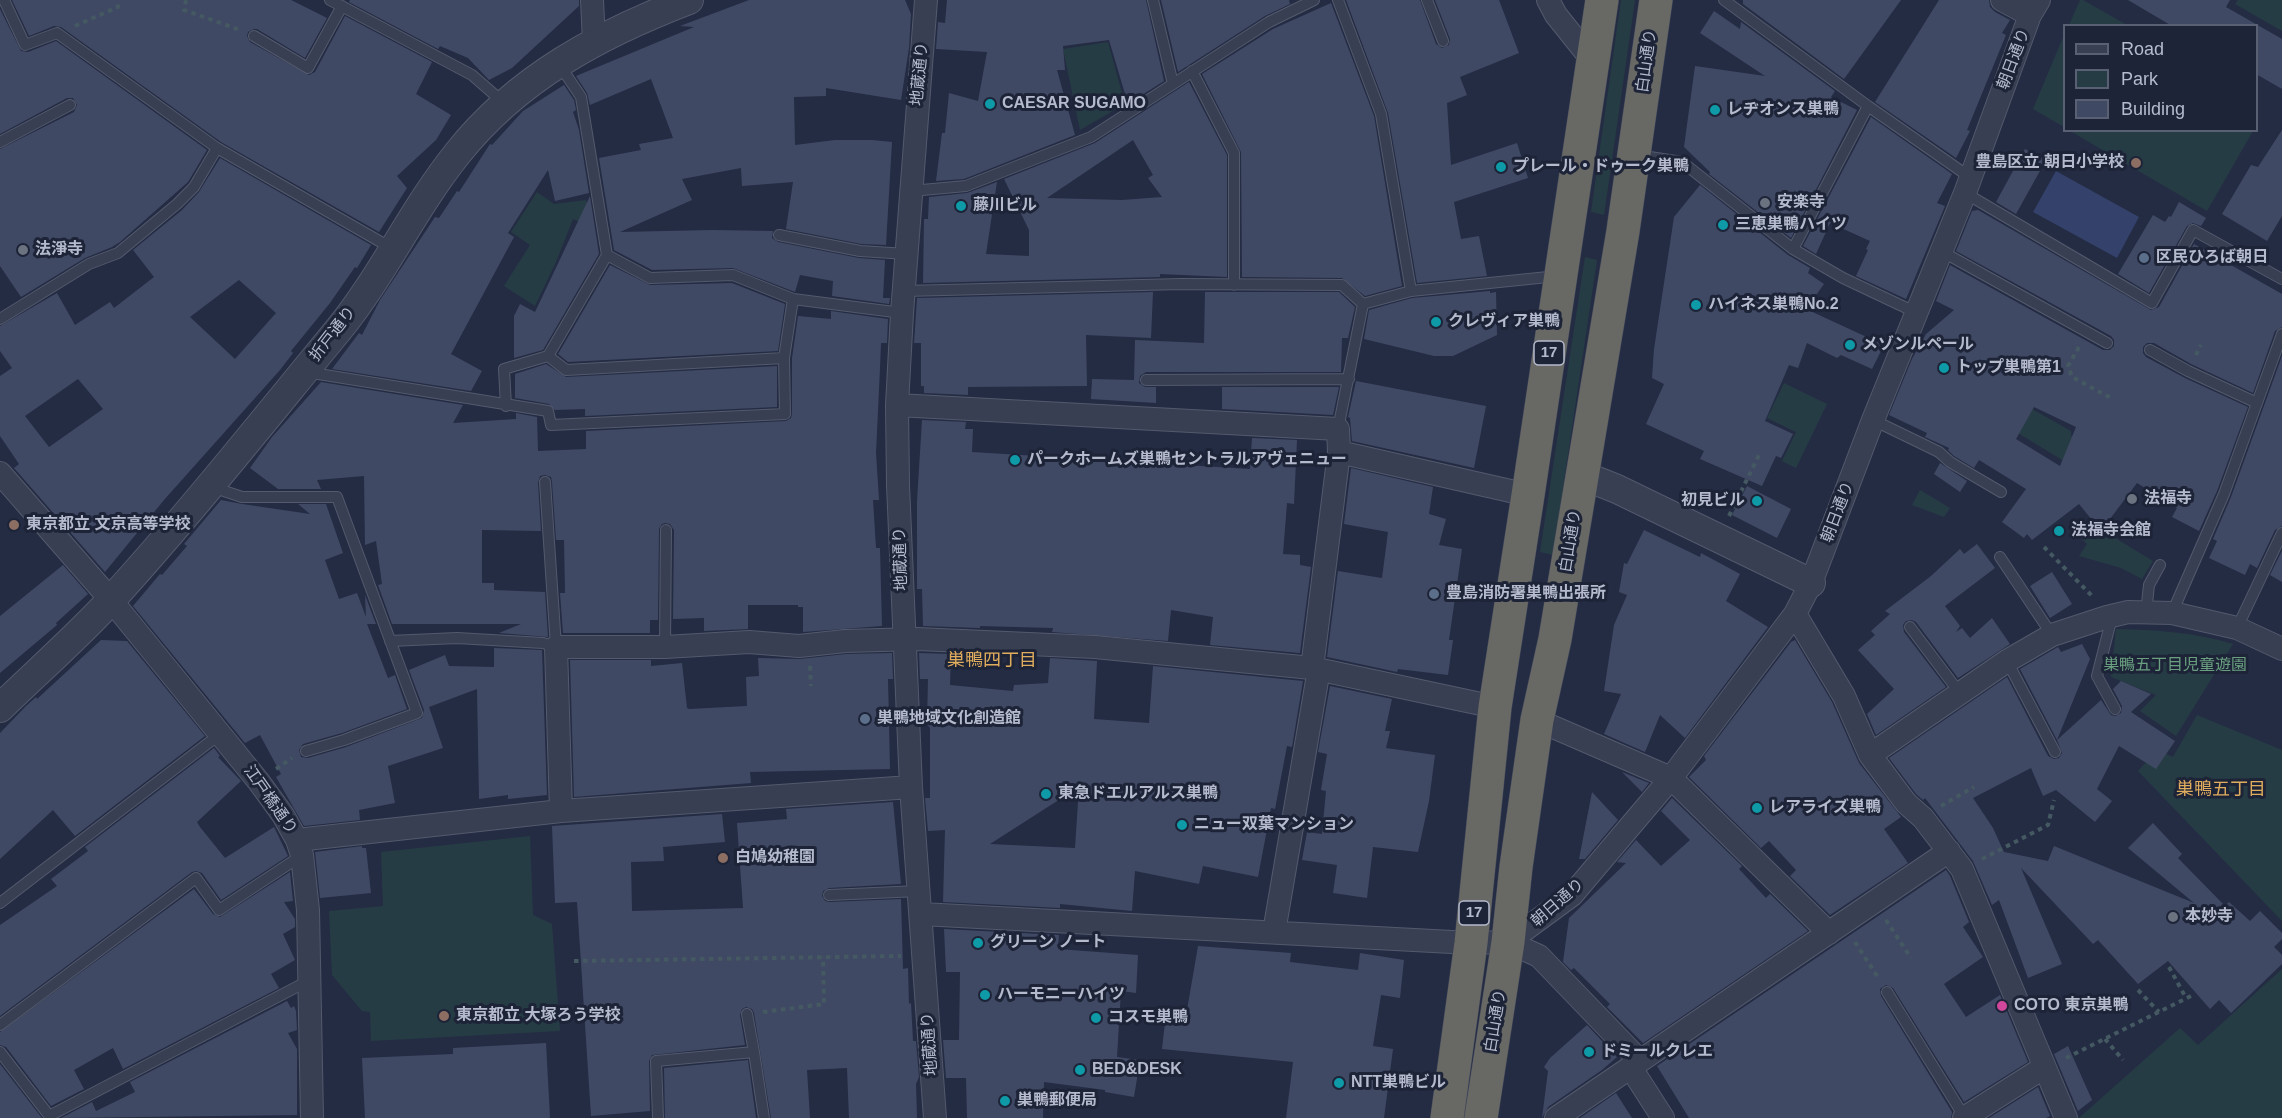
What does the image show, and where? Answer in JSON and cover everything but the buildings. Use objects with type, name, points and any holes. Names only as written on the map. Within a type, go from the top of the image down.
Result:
[{"type":"highway","name":"白山通り","points":[[1447,1118],[1471,943],[1495,707],[1602,0]]},
{"type":"highway","name":"白山通り","points":[[1481,1118],[1508,942],[1537,720],[1555,639],[1634,155],[1656,0]]},
{"type":"street","points":[[592,0],[594,42]]},
{"type":"street","name":"折戸通り","points":[[0,708],[111,600],[304,372],[343,324],[457,154],[504,103],[558,62],[594,42],[689,0]]},
{"type":"street","name":"地蔵通り","points":[[926,0],[897,405],[898,485],[911,787],[935,1118]]},
{"type":"street","points":[[1548,0],[1556,15],[1592,60]]},
{"type":"street","points":[[2002,0],[2035,8]]},
{"type":"street","name":"朝日通り","points":[[1508,942],[1572,895],[1671,778],[1795,614],[1811,583],[1873,420],[1968,186],[2035,8]]},
{"type":"street","points":[[897,405],[1338,429],[1339,452],[1315,668],[1274,932]]},
{"type":"street","points":[[1339,452],[1528,495]]},
{"type":"street","name":"江戸橋通り","points":[[0,473],[111,600],[259,782],[283,815],[300,848],[308,910],[312,1118]]},
{"type":"street","points":[[1582,475],[1617,489],[1811,583]]},
{"type":"street","points":[[1870,755],[1959,692],[2052,635],[2112,616],[2128,612],[2172,613],[2237,628],[2282,649]]},
{"type":"street","points":[[1795,614],[1844,696],[1870,755],[1962,869],[2043,1068],[2066,1118]]},
{"type":"street","points":[[561,811],[556,647],[665,647],[749,642],[799,646],[904,640],[1095,647],[1315,668],[1495,707]]},
{"type":"street","points":[[1537,720],[1671,778],[1830,933]]},
{"type":"street","points":[[300,848],[561,811],[911,787]]},
{"type":"street","points":[[1556,1118],[1949,851]]},
{"type":"street","points":[[921,914],[1471,943],[1508,942],[1539,956],[1636,1064],[1664,1118]]},
{"type":"street","points":[[1964,1118],[2043,1068]]},
{"type":"lane","points":[[4,0],[26,45],[57,33],[218,148],[393,249]]},
{"type":"lane","points":[[330,0],[472,75],[504,103]]},
{"type":"lane","points":[[1153,0],[1173,84]]},
{"type":"lane","points":[[911,191],[966,186],[1091,137],[1269,22],[1314,0]]},
{"type":"lane","points":[[1338,0],[1381,114],[1411,291]]},
{"type":"lane","points":[[1427,0],[1443,41]]},
{"type":"lane","points":[[1724,0],[1868,106],[1968,186],[2152,303],[2193,231],[2282,279]]},
{"type":"lane","points":[[254,36],[308,68],[342,6]]},
{"type":"lane","points":[[506,406],[504,369],[548,356],[607,255],[581,97],[558,62]]},
{"type":"lane","points":[[1192,71],[1234,153],[1234,285]]},
{"type":"lane","points":[[0,142],[70,105]]},
{"type":"lane","points":[[1793,249],[1868,106]]},
{"type":"lane","points":[[0,319],[89,264],[118,253],[194,187],[218,148]]},
{"type":"lane","points":[[1634,155],[1682,162],[1793,249],[1843,278],[1917,313]]},
{"type":"lane","points":[[779,235],[860,251],[907,254]]},
{"type":"lane","points":[[1941,251],[2107,343]]},
{"type":"lane","points":[[607,255],[650,278],[733,275],[792,299],[903,302],[1181,284],[1342,285],[1363,304]]},
{"type":"lane","points":[[1363,304],[1411,291],[1561,276]]},
{"type":"lane","points":[[304,372],[548,411],[551,424],[785,414],[784,358],[792,299]]},
{"type":"lane","points":[[1338,429],[1363,304]]},
{"type":"lane","points":[[2172,613],[2224,494],[2282,334]]},
{"type":"lane","points":[[2150,350],[2188,371],[2257,403]]},
{"type":"lane","points":[[548,356],[566,370],[784,358]]},
{"type":"lane","points":[[1146,380],[1349,379]]},
{"type":"lane","points":[[1873,420],[1939,452],[1950,462],[2001,492]]},
{"type":"lane","points":[[390,641],[457,638],[543,643],[556,647],[545,482]]},
{"type":"lane","points":[[208,486],[242,496],[337,497],[417,713],[344,740],[306,751]]},
{"type":"lane","points":[[665,647],[666,530]]},
{"type":"lane","points":[[2237,628],[2282,533]]},
{"type":"lane","points":[[2000,557],[2052,635]]},
{"type":"lane","points":[[2146,613],[2149,585],[2160,565]]},
{"type":"lane","points":[[2112,616],[2097,676],[2115,709]]},
{"type":"lane","points":[[1910,627],[1959,692]]},
{"type":"lane","points":[[2007,661],[2055,752]]},
{"type":"lane","points":[[0,903],[220,734]]},
{"type":"lane","points":[[0,1025],[196,878],[219,910],[300,848]]},
{"type":"lane","points":[[829,894],[920,891]]},
{"type":"lane","points":[[0,1052],[50,1117],[308,981]]},
{"type":"lane","points":[[1887,992],[1964,1118]]},
{"type":"lane","points":[[747,1014],[764,1118]]},
{"type":"lane","points":[[658,1118],[656,1061],[754,1052]]},
{"type":"path","points":[[57,33],[118,7],[117,0]]},
{"type":"path","points":[[186,0],[184,10],[254,36]]},
{"type":"path","points":[[2086,333],[2068,366],[2072,377],[2111,398]]},
{"type":"path","points":[[1718,538],[1759,455]]},
{"type":"path","points":[[2044,548],[2112,616]]},
{"type":"path","points":[[259,782],[282,764],[306,751]]},
{"type":"path","points":[[1923,818],[1974,787]]},
{"type":"path","points":[[1962,869],[2048,825],[2054,800]]},
{"type":"path","points":[[1875,902],[1911,958]]},
{"type":"path","points":[[1854,940],[1887,992]]},
{"type":"path","points":[[574,961],[923,956]]},
{"type":"path","points":[[747,1014],[824,1004],[823,957]]},
{"type":"path","points":[[2043,1068],[2188,997],[2169,967]]},
{"type":"path","points":[[2138,990],[2159,1012]]},
{"type":"path","points":[[2105,1039],[2123,1060]]},
{"type":"green space","points":[[1621,0],[1635,0],[1604,215],[1591,212]]},
{"type":"green space","points":[[2080,0],[2083,0],[2125,24],[2069,24]]},
{"type":"green space","points":[[2238,0],[2282,0],[2282,31],[2235,4]]},
{"type":"green space","points":[[2063,37],[2063,126],[2033,109]]},
{"type":"green space","points":[[1108,42],[1125,104],[1080,130],[1063,49]]},
{"type":"green space","points":[[2072,132],[2252,132],[2207,211]]},
{"type":"green space","points":[[537,192],[554,204],[586,200],[593,228],[573,219],[535,306],[504,286],[530,245],[511,232]]},
{"type":"green space","points":[[1585,257],[1597,260],[1553,555],[1540,552]]},
{"type":"green space","points":[[1784,383],[1827,404],[1796,468],[1782,461],[1796,432],[1767,418]]},
{"type":"green space","points":[[2032,409],[2071,431],[2071,436],[2085,444],[2072,466],[2018,433]]},
{"type":"green space","points":[[1920,490],[1950,508],[1944,517],[1912,505]]},
{"type":"green space","points":[[2091,528],[2103,536],[2107,533],[2153,561],[2142,579],[2121,568],[2079,556],[2087,544],[2082,539]]},
{"type":"green space","name":"巣鴨五丁目児童遊園","points":[[2116,629],[2175,632],[2233,644],[2176,736],[2140,711],[2156,695],[2111,677]]},
{"type":"green space","points":[[2197,715],[2282,750],[2282,921],[2138,771],[2157,750],[2173,757]]},
{"type":"green space","points":[[530,836],[533,915],[552,924],[560,1031],[371,1041],[370,1012],[362,1011],[332,975],[329,911],[383,906],[381,852]]},
{"type":"green space","points":[[2282,969],[2282,1118],[2079,1118],[2180,1028],[2198,1045]]},
{"type":"water","points":[[2056,171],[2139,217],[2117,258],[2033,212]]},
{"type":"place","name":"CAESAR SUGAMO","points":[[990,104]]},
{"type":"place","name":"レヂオンス巣鴨","points":[[1715,110]]},
{"type":"place","name":"豊島区立 朝日小学校","points":[[2136,163]]},
{"type":"place","name":"プレール・ドゥーク巣鴨","points":[[1501,167]]},
{"type":"place","name":"安楽寺","points":[[1765,203]]},
{"type":"place","name":"藤川ビル","points":[[961,206]]},
{"type":"place","name":"三恵巣鴨ハイツ","points":[[1723,225]]},
{"type":"place","name":"法淨寺","points":[[23,250]]},
{"type":"place","name":"区民ひろば朝日","points":[[2144,258]]},
{"type":"place","name":"ハイネス巣鴨No.2","points":[[1696,305]]},
{"type":"place","name":"クレヴィア巣鴨","points":[[1436,322]]},
{"type":"place","name":"メゾンルペール","points":[[1850,345]]},
{"type":"place","name":"トップ巣鴨第1","points":[[1944,368]]},
{"type":"place","name":"パークホームズ巣鴨セントラルアヴェニュー","points":[[1015,460]]},
{"type":"place","name":"法福寺","points":[[2132,499]]},
{"type":"place","name":"初見ビル","points":[[1757,501]]},
{"type":"place","name":"東京都立 文京高等学校","points":[[14,525]]},
{"type":"place","name":"法福寺会館","points":[[2059,531]]},
{"type":"place","name":"豊島消防署巣鴨出張所","points":[[1434,594]]},
{"type":"place","name":"巣鴨地域文化創造館","points":[[865,719]]},
{"type":"place","name":"東急ドエルアルス巣鴨","points":[[1046,794]]},
{"type":"place","name":"レアライズ巣鴨","points":[[1757,808]]},
{"type":"place","name":"ニュー双葉マンション","points":[[1182,825]]},
{"type":"place","name":"白鳩幼稚園","points":[[723,858]]},
{"type":"place","name":"本妙寺","points":[[2173,917]]},
{"type":"place","name":"グリーン ノート","points":[[978,943]]},
{"type":"place","name":"ハーモニーハイツ","points":[[985,995]]},
{"type":"place","name":"COTO 東京巣鴨","points":[[2002,1006]]},
{"type":"place","name":"東京都立 大塚ろう学校","points":[[444,1016]]},
{"type":"place","name":"コスモ巣鴨","points":[[1096,1018]]},
{"type":"place","name":"ドミールクレエ","points":[[1589,1052]]},
{"type":"place","name":"BED&DESK","points":[[1080,1070]]},
{"type":"place","name":"NTT巣鴨ビル","points":[[1339,1083]]},
{"type":"place","name":"巣鴨郵便局","points":[[1005,1101]]},
{"type":"district","name":"巣鴨四丁目","points":[[992,661]]},
{"type":"district","name":"巣鴨五丁目","points":[[2221,790]]}]
